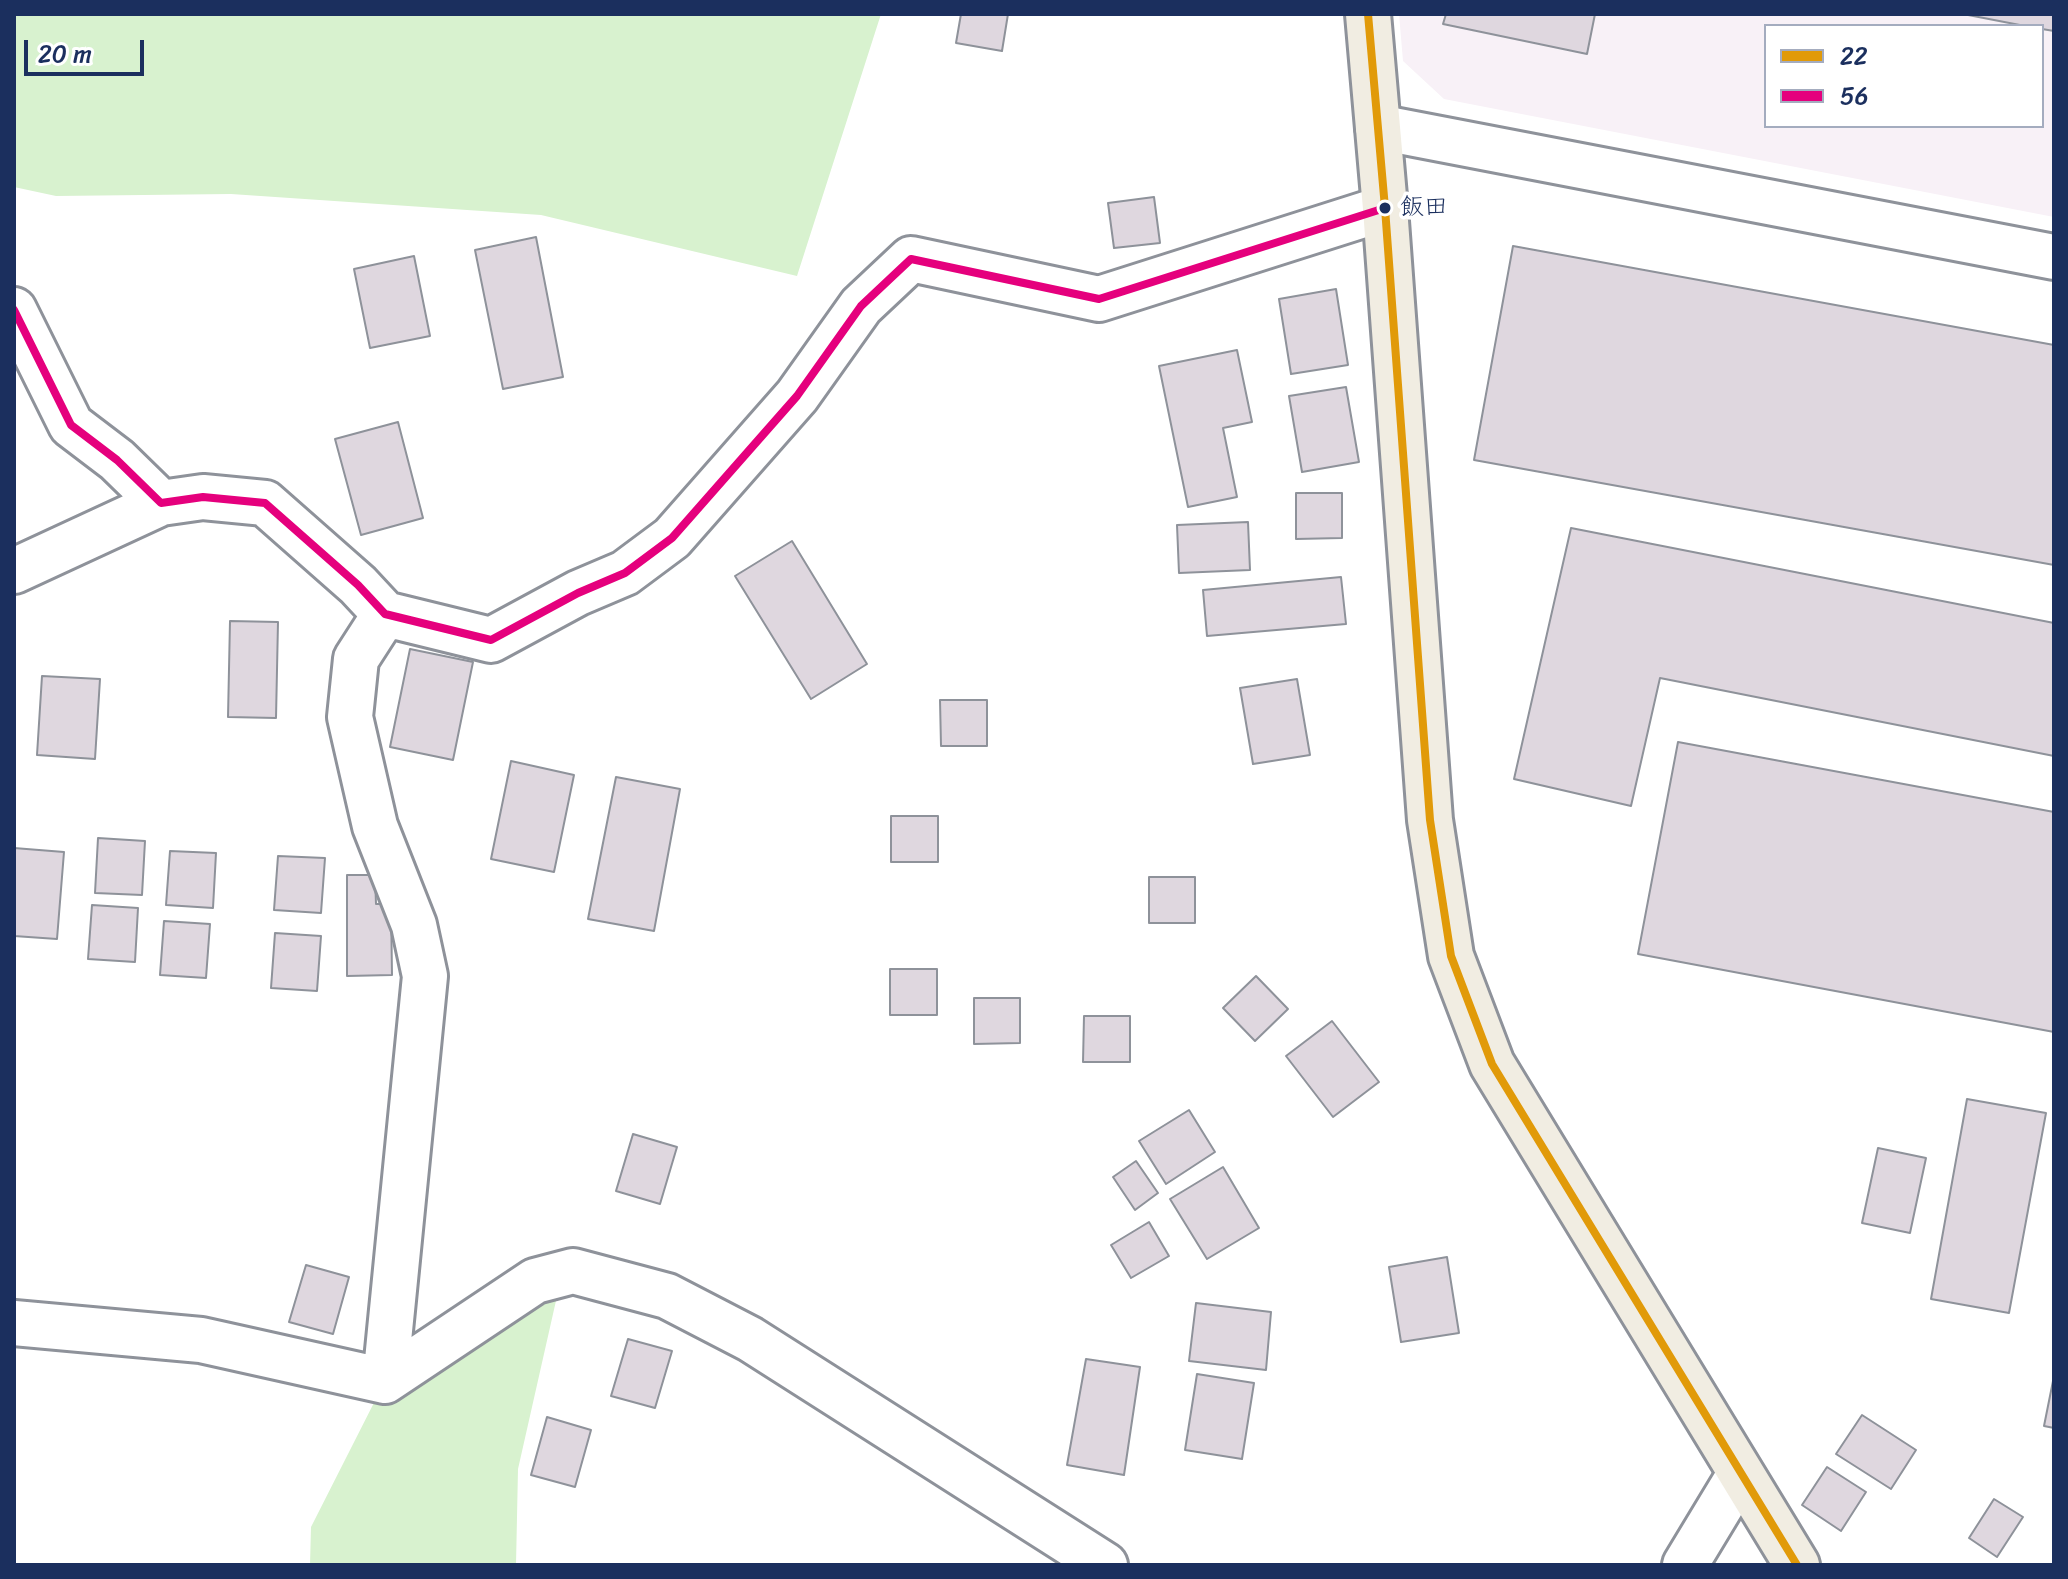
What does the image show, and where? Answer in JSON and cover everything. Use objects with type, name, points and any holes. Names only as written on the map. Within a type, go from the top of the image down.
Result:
[{"type":"main road","points":[[1368,14],[1430,820],[1451,956],[1492,1064],[1797,1565]]},
{"type":"street","points":[[1378,127],[2054,257]]},
{"type":"street","points":[[14,571],[161,503],[203,497],[265,503],[358,585],[385,614],[491,640],[578,593],[625,573],[672,538],[797,396],[861,306],[911,259],[1099,299],[1385,208]]},
{"type":"street","points":[[14,310],[71,425],[117,460],[161,503]]},
{"type":"street","points":[[385,614],[356,659],[350,717],[375,826],[414,925],[425,976],[385,1381]]},
{"type":"street","points":[[14,1323],[201,1340],[385,1381],[535,1281],[573,1271],[667,1296],[750,1339],[1105,1565]]},
{"type":"street","points":[[1685,1565],[1740,1474]]},
{"type":"shaded area","points":[[1399,14],[2054,14],[2054,217],[1444,99],[1403,61]]},
{"type":"green space","points":[[14,14],[881,14],[797,276],[541,215],[231,194],[56,196],[14,187]]},
{"type":"green space","points":[[560,1283],[518,1469],[516,1565],[310,1565],[311,1527],[385,1381]]},
{"type":"building","points":[[961,14],[1008,14],[1002,51],[956,43]]},
{"type":"building","points":[[1446,14],[1595,14],[1587,54],[1443,24]]},
{"type":"building","points":[[1963,14],[2054,14],[2054,31],[2044,29],[2044,24],[2015,24]]},
{"type":"building","points":[[1154,197],[1160,243],[1114,248],[1108,203]]},
{"type":"building","points":[[536,237],[563,377],[503,389],[475,250]]},
{"type":"building","points":[[1513,246],[2054,345],[2054,565],[1474,460]]},
{"type":"building","points":[[414,256],[430,336],[370,348],[354,269]]},
{"type":"building","points":[[1336,289],[1348,365],[1291,374],[1279,299]]},
{"type":"building","points":[[1237,350],[1252,422],[1223,428],[1237,497],[1188,507],[1159,366]]},
{"type":"building","points":[[1346,387],[1359,462],[1302,472],[1289,396]]},
{"type":"building","points":[[398,422],[423,518],[361,535],[335,439]]},
{"type":"building","points":[[1296,493],[1342,493],[1342,538],[1296,539]]},
{"type":"building","points":[[1248,522],[1250,570],[1179,573],[1177,525]]},
{"type":"building","points":[[1571,528],[2054,623],[2054,756],[1660,678],[1631,806],[1514,779]]},
{"type":"building","points":[[792,541],[867,664],[811,699],[735,576]]},
{"type":"building","points":[[1341,577],[1346,624],[1207,636],[1203,590]]},
{"type":"building","points":[[230,621],[278,622],[276,718],[228,717]]},
{"type":"building","points":[[410,649],[473,662],[453,760],[390,747]]},
{"type":"building","points":[[42,676],[100,679],[95,759],[37,755]]},
{"type":"building","points":[[1297,679],[1310,755],[1253,764],[1240,688]]},
{"type":"building","points":[[940,700],[987,700],[987,746],[941,746]]},
{"type":"building","points":[[1678,742],[2054,812],[2054,1032],[1638,954]]},
{"type":"building","points":[[511,761],[574,775],[554,872],[491,859]]},
{"type":"building","points":[[616,777],[680,789],[654,931],[588,919]]},
{"type":"building","points":[[891,816],[938,816],[938,862],[891,862]]},
{"type":"building","points":[[98,838],[145,841],[142,895],[95,893]]},
{"type":"building","points":[[14,848],[64,852],[57,939],[14,936]]},
{"type":"building","points":[[170,851],[216,853],[213,908],[166,905]]},
{"type":"building","points":[[278,856],[325,858],[321,913],[274,910]]},
{"type":"building","points":[[347,875],[375,875],[376,904],[391,904],[392,975],[347,976]]},
{"type":"building","points":[[1149,877],[1195,877],[1195,923],[1149,923]]},
{"type":"building","points":[[92,905],[138,908],[135,962],[88,959]]},
{"type":"building","points":[[164,921],[210,924],[206,978],[160,975]]},
{"type":"building","points":[[275,933],[321,936],[317,991],[271,988]]},
{"type":"building","points":[[890,969],[937,969],[937,1015],[890,1015]]},
{"type":"building","points":[[1256,976],[1288,1009],[1255,1041],[1223,1008]]},
{"type":"building","points":[[974,998],[1020,998],[1020,1043],[974,1044]]},
{"type":"building","points":[[1084,1016],[1130,1016],[1130,1062],[1083,1062]]},
{"type":"building","points":[[1332,1021],[1379,1082],[1333,1117],[1286,1056]]},
{"type":"building","points":[[1967,1099],[2046,1113],[2009,1313],[1931,1299]]},
{"type":"building","points":[[1189,1110],[1215,1152],[1166,1184],[1139,1141]]},
{"type":"building","points":[[633,1134],[677,1147],[660,1204],[616,1191]]},
{"type":"building","points":[[1878,1148],[1926,1158],[1910,1233],[1862,1223]]},
{"type":"building","points":[[1136,1161],[1158,1193],[1135,1210],[1113,1177]]},
{"type":"building","points":[[1223,1167],[1259,1228],[1207,1259],[1170,1199]]},
{"type":"building","points":[[1149,1222],[1169,1256],[1131,1278],[1111,1245]]},
{"type":"building","points":[[1447,1257],[1459,1333],[1401,1342],[1389,1267]]},
{"type":"building","points":[[306,1265],[349,1277],[333,1334],[289,1322]]},
{"type":"building","points":[[1196,1303],[1271,1312],[1266,1370],[1189,1361]]},
{"type":"building","points":[[628,1339],[672,1351],[655,1408],[611,1396]]},
{"type":"building","points":[[1086,1359],[1140,1367],[1124,1475],[1067,1465]]},
{"type":"building","points":[[1197,1374],[1254,1383],[1242,1459],[1185,1450]]},
{"type":"building","points":[[2054,1376],[2054,1428],[2044,1426]]},
{"type":"building","points":[[1862,1415],[1916,1450],[1891,1489],[1836,1454]]},
{"type":"building","points":[[547,1417],[591,1430],[575,1487],[531,1475]]},
{"type":"building","points":[[1827,1467],[1866,1492],[1841,1531],[1802,1505]]},
{"type":"building","points":[[1994,1499],[2023,1517],[1997,1557],[1969,1538]]},
{"type":"transit line","name":"22","points":[[1368,14],[1430,820],[1451,956],[1492,1064],[1797,1565]]},
{"type":"transit line","name":"56","points":[[14,310],[71,425],[117,460],[161,503],[203,497],[265,503],[358,585],[385,614],[491,640],[578,593],[625,573],[672,538],[797,396],[861,306],[911,259],[1099,299],[1385,208]]},
{"type":"place","name":"飯田","points":[[1385,208]]}]
